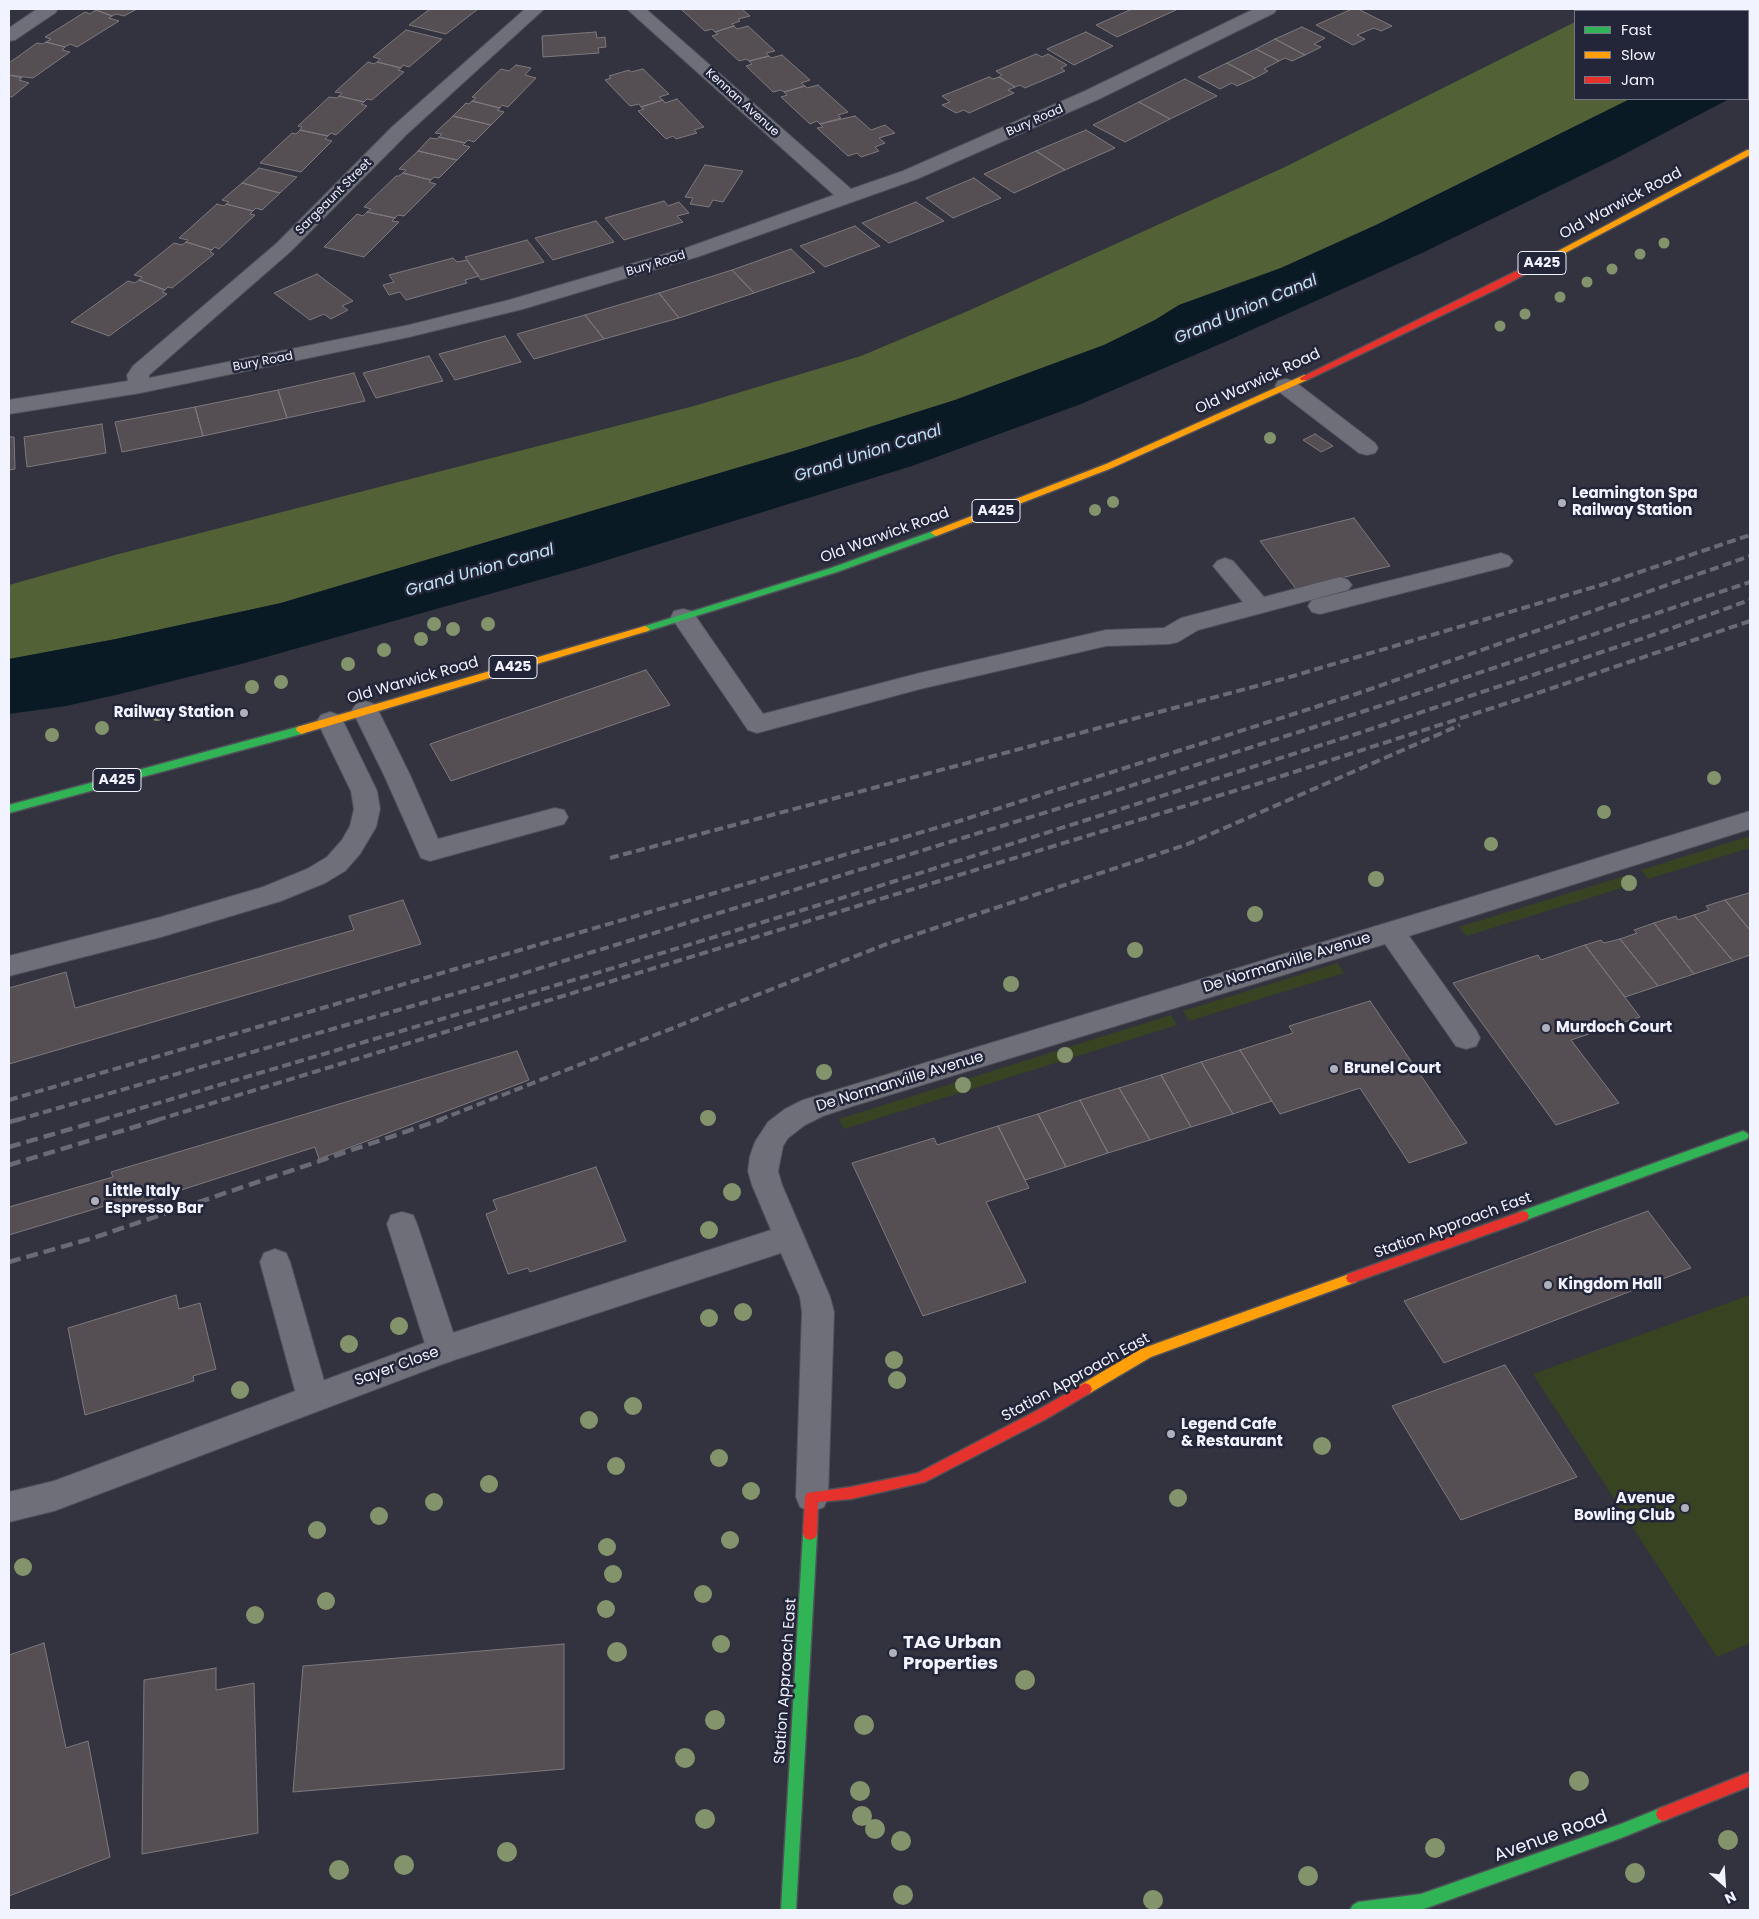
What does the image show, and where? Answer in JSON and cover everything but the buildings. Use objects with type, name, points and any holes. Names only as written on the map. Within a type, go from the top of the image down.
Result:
[{"type":"main road","name":"Old Warwick Road","points":[[9,809],[330,721],[683,617],[834,570],[979,518],[1109,466],[1286,386],[1498,285],[1750,152]]},
{"type":"main road","name":"Station Approach East","points":[[788,1910],[812,1497],[851,1494],[920,1478],[1041,1415],[1146,1353],[1742,1136]]},
{"type":"main road","name":"Avenue Road","points":[[1358,1910],[1423,1906],[1621,1831],[1750,1779]]},
{"type":"street","points":[[9,36],[49,9]]},
{"type":"street","name":"Sargeaunt Street","points":[[140,386],[138,376],[141,370],[284,248],[399,131],[535,9]]},
{"type":"street","name":"Kennan Avenue","points":[[636,9],[849,198]]},
{"type":"street","name":"Bury Road","points":[[9,407],[140,386],[409,331],[516,305],[693,252],[910,175],[1043,117],[1268,9]]},
{"type":"street","points":[[1286,386],[1367,448]]},
{"type":"street","points":[[683,617],[756,724],[920,681],[1106,638],[1169,636],[1217,631],[1501,561]]},
{"type":"street","points":[[1225,566],[1259,606]]},
{"type":"street","points":[[1169,636],[1190,624],[1340,585]]},
{"type":"street","points":[[365,710],[398,775],[430,851],[555,817]]},
{"type":"street","points":[[9,966],[161,927],[272,894],[316,876],[336,864],[352,847],[363,827],[367,809],[364,791],[330,721]]},
{"type":"street","name":"De Normanville Avenue","points":[[812,1497],[818,1312],[815,1298],[767,1186],[763,1171],[765,1156],[770,1142],[778,1130],[795,1117],[813,1108],[853,1095],[1391,932],[1750,820]]},
{"type":"street","name":"De Normanville Avenue","points":[[1391,932],[1466,1038]]},
{"type":"street","points":[[402,1224],[443,1350]]},
{"type":"street","name":"Sayer Close","points":[[9,1507],[54,1496],[443,1350],[790,1237]]},
{"type":"street","points":[[275,1262],[313,1398]]},
{"type":"green space","points":[[1750,9],[1750,35],[1749,10],[1603,10]]},
{"type":"green space","points":[[1574,22],[1574,100],[1628,100],[1376,225],[1281,268],[1179,305],[1155,320],[1104,345],[955,400],[794,451],[281,603],[116,639],[9,659],[9,585],[115,555],[694,406],[861,356],[968,311],[1285,167]]},
{"type":"green space","points":[[1750,836],[1750,848],[1648,879],[1641,870]]},
{"type":"green space","points":[[1631,874],[1638,883],[1466,936],[1459,927]]},
{"type":"green space","points":[[1338,963],[1344,973],[1189,1021],[1183,1011]]},
{"type":"green space","points":[[1171,1015],[1177,1025],[844,1129],[839,1119]]},
{"type":"green space","name":"Avenue Bowling Club","points":[[1750,1295],[1750,1643],[1717,1657],[1533,1374]]},
{"type":"water","name":"Grand Union Canal","points":[[1628,100],[1727,100],[1617,158],[1422,253],[1227,341],[1081,404],[912,466],[578,569],[245,663],[66,706],[9,714],[9,659],[116,639],[281,603],[794,451],[955,400],[1104,345],[1155,320],[1179,305],[1281,268],[1376,225]]},
{"type":"railway","points":[[610,858],[1283,679],[1601,585],[1750,535]]},
{"type":"railway","points":[[9,1100],[953,823],[1356,694],[1750,556]]},
{"type":"railway","points":[[17,1120],[492,983],[1099,796],[1383,705],[1750,582]]},
{"type":"railway","points":[[101,1120],[587,976],[845,897],[1356,734],[1647,637],[1750,600]]},
{"type":"railway","points":[[157,1120],[1257,784],[1520,699],[1750,621]]},
{"type":"railway","points":[[439,1120],[884,945],[1188,844],[1460,725]]},
{"type":"railway","points":[[17,1120],[21,1119]]},
{"type":"railway","points":[[9,1147],[105,1119]]},
{"type":"railway","points":[[9,1165],[161,1119]]},
{"type":"railway","points":[[9,1262],[93,1238],[443,1119]]},
{"type":"railway","points":[[9,1122],[17,1120]]},
{"type":"traffic: fast","points":[[645,629],[834,570],[936,533]]},
{"type":"traffic: fast","points":[[9,809],[301,730]]},
{"type":"traffic: fast","points":[[1523,1216],[1743,1136]]},
{"type":"traffic: fast","points":[[788,1910],[810,1534]]},
{"type":"traffic: fast","points":[[1358,1910],[1421,1902],[1621,1831],[1663,1814]]},
{"type":"traffic: slow","points":[[1549,258],[1750,152]]},
{"type":"traffic: slow","points":[[936,533],[1109,466],[1304,378]]},
{"type":"traffic: slow","points":[[301,730],[645,629]]},
{"type":"traffic: slow","points":[[1085,1389],[1146,1353],[1352,1278]]},
{"type":"traffic: jam","points":[[1304,378],[1498,285],[1549,258]]},
{"type":"traffic: jam","points":[[1352,1278],[1523,1216]]},
{"type":"traffic: jam","points":[[810,1534],[812,1497],[851,1493],[920,1478],[1041,1415],[1085,1389]]},
{"type":"traffic: jam","points":[[1663,1814],[1750,1779]]},
{"type":"place","name":"Leamington Spa Railway Station","points":[[1562,503]]},
{"type":"place","name":"Railway Station","points":[[244,713]]},
{"type":"place","name":"Murdoch Court","points":[[1546,1028]]},
{"type":"place","name":"Brunel Court","points":[[1334,1069]]},
{"type":"place","name":"Little Italy Espresso Bar","points":[[95,1201]]},
{"type":"place","name":"Kingdom Hall","points":[[1548,1285]]},
{"type":"place","name":"Legend Cafe & Restaurant","points":[[1171,1434]]},
{"type":"place","name":"Avenue Bowling Club","points":[[1685,1508]]},
{"type":"place","name":"TAG Urban Properties","points":[[893,1653]]}]
